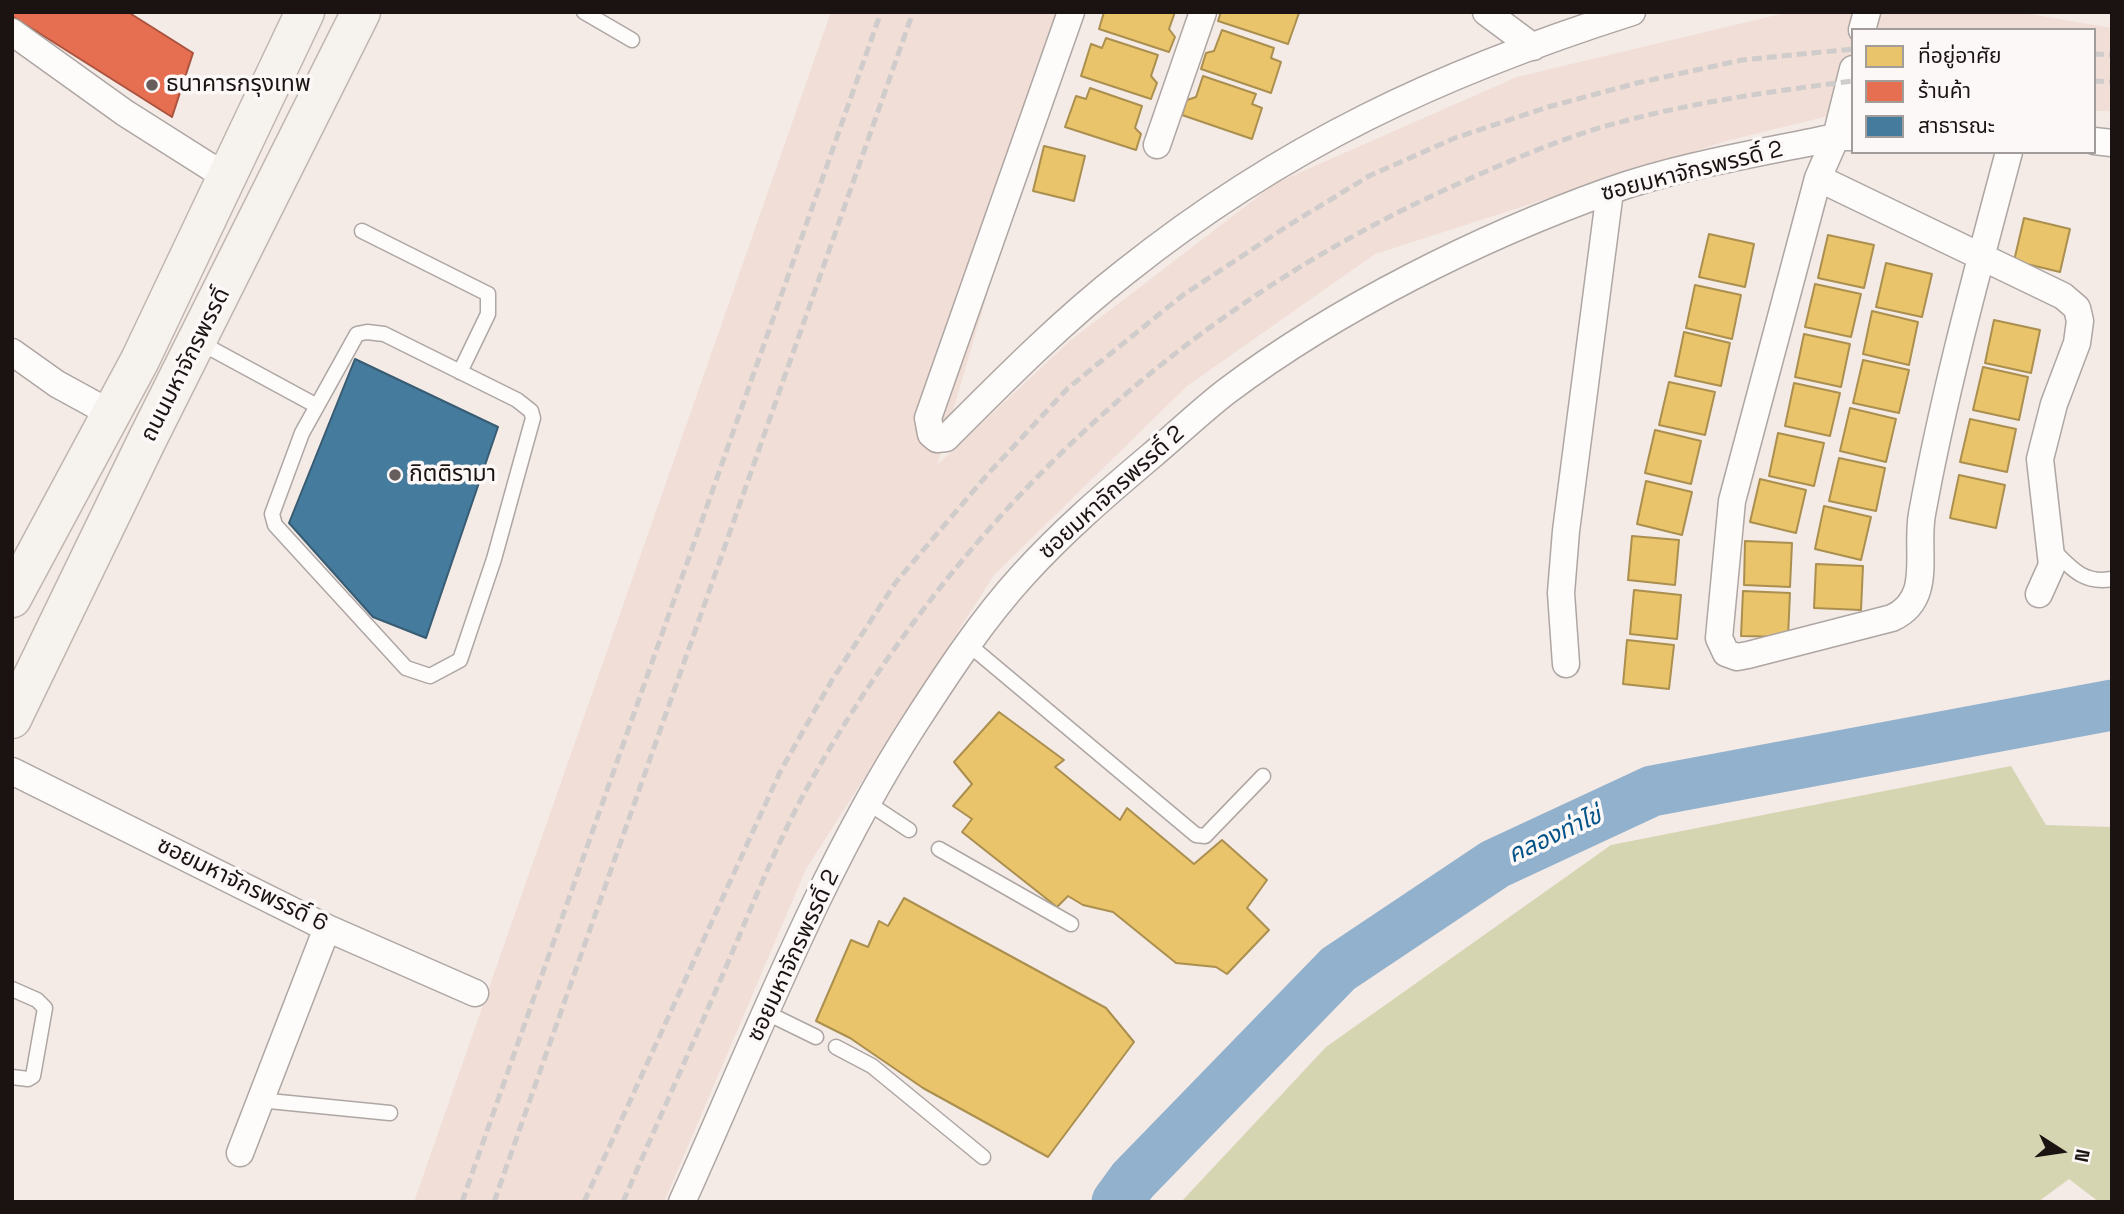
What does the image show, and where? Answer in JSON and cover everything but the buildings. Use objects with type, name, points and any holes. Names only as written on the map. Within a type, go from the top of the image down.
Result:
[{"type":"main road","name":"ถนนมหาจักรพรรดิ์","points":[[12,598],[140,359],[305,12]]},
{"type":"main road","name":"ถนนมหาจักรพรรดิ์","points":[[12,719],[148,438],[199,342],[362,12]]},
{"type":"street","points":[[1070,12],[928,418],[931,434],[937,439],[946,438],[1061,326],[1124,272],[1262,174],[1384,106],[1443,79],[1632,12]]},
{"type":"street","points":[[1157,145],[1203,12]]},
{"type":"street","points":[[1486,12],[1533,47]]},
{"type":"street","points":[[12,32],[125,113],[226,177]]},
{"type":"street","points":[[1851,84],[1844,137],[1818,178],[1732,501],[1719,638],[1726,653],[1737,657],[1748,655],[1892,618],[1907,611],[1916,598],[1921,517],[2008,154]]},
{"type":"street","name":"ซอยมหาจักรพรรดิ์ 2","points":[[682,1202],[829,876],[868,803],[914,725],[968,644],[1020,578],[1079,516],[1226,393],[1297,342],[1368,301],[1500,236],[1609,191],[1682,170],[1844,137]]},
{"type":"street","points":[[1818,178],[2063,296],[2077,308],[2080,321],[2077,343],[2054,404],[2040,459],[2052,565],[2039,594]]},
{"type":"street","points":[[1566,664],[1561,593],[1566,531],[1609,191]]},
{"type":"street","points":[[12,352],[57,384],[110,413]]},
{"type":"street","name":"ซอยมหาจักรพรรดิ์ 6","points":[[12,771],[327,928],[475,993]]},
{"type":"street","points":[[240,1153],[327,928]]},
{"type":"lane","points":[[584,12],[632,40]]},
{"type":"lane","points":[[362,231],[488,294],[488,314],[460,372]]},
{"type":"lane","points":[[358,334],[384,334],[460,372],[517,400],[531,411],[533,418],[494,559],[460,660],[430,676],[406,668],[275,525],[274,504],[302,433],[358,334]]},
{"type":"lane","points":[[199,342],[317,406]]},
{"type":"lane","points":[[2051,548],[2082,577],[2090,580],[2112,579]]},
{"type":"lane","points":[[968,644],[1196,835],[1205,836],[1263,776]]},
{"type":"lane","points":[[868,803],[909,830]]},
{"type":"lane","points":[[939,849],[1071,924]]},
{"type":"lane","points":[[12,989],[37,1000],[45,1008],[33,1076],[28,1079],[12,1077]]},
{"type":"lane","points":[[767,1013],[816,1037]]},
{"type":"lane","points":[[836,1047],[872,1066],[983,1157]]},
{"type":"lane","points":[[260,1100],[390,1113]]},
{"type":"shaded area","points":[[831,12],[1070,12],[937,465],[1071,340],[1276,183],[1517,77],[1785,13],[2018,12],[2112,28],[2112,111],[2096,111],[2096,28],[1851,28],[1851,110],[1726,141],[1375,254],[1187,386],[994,575],[806,869],[664,1202],[414,1202]]},
{"type":"green space","points":[[2011,766],[2046,825],[2112,827],[2112,1202],[2099,1202],[2069,1179],[2038,1202],[1181,1202],[1326,1047],[1611,845]]},
{"type":"waterway","name":"คลองท่าไข่","points":[[1117,1202],[1133,1180],[1338,969],[1495,864],[1652,791],[2112,705]]},
{"type":"railway","points":[[462,1202],[881,12]]},
{"type":"railway","points":[[494,1202],[913,12]]},
{"type":"railway","points":[[584,1202],[780,772],[832,680],[896,582],[987,475],[1068,388],[1183,295],[1289,225],[1369,176],[1455,138],[1548,107],[1637,83],[1742,60],[1851,49]]},
{"type":"railway","points":[[2096,54],[2112,55]]},
{"type":"railway","points":[[623,1202],[766,872],[816,772],[875,678],[939,589],[1010,506],[1087,429],[1169,358],[1257,294],[1351,237],[1451,187],[1512,160],[1617,123],[1704,103],[1851,81]]},
{"type":"railway","points":[[2096,81],[2112,82]]},
{"type":"place","name":"ธนาคารกรุงเทพ","points":[[152,85]]},
{"type":"place","name":"กิตติรามา","points":[[395,475]]}]
